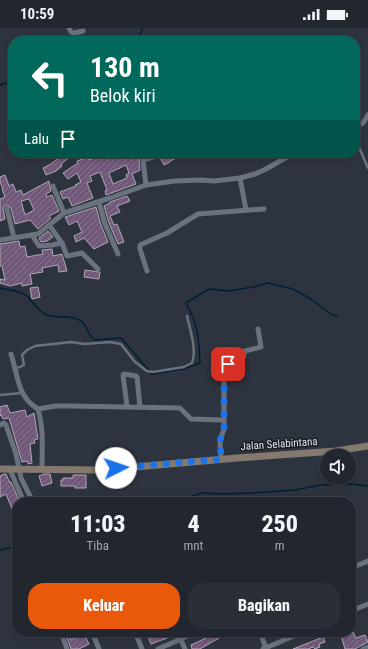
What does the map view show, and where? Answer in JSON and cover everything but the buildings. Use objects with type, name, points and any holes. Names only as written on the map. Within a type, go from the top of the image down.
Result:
[{"type":"street","points":[[69,28],[71,32],[74,33],[83,31]]},
{"type":"street","points":[[360,125],[368,115]]},
{"type":"street","points":[[146,185],[144,161],[149,158]]},
{"type":"street","points":[[0,240],[40,233],[64,213],[146,185],[175,181],[214,181],[240,178],[266,170],[286,158]]},
{"type":"street","points":[[240,178],[246,210]]},
{"type":"street","points":[[53,186],[64,213]]},
{"type":"street","points":[[99,202],[105,224],[118,254]]},
{"type":"street","points":[[147,271],[139,247],[141,244],[167,233],[198,214],[264,209]]},
{"type":"street","points":[[7,210],[14,238]]},
{"type":"street","points":[[49,225],[56,232],[66,255],[82,253],[98,269]]},
{"type":"street","points":[[32,235],[37,244],[40,246],[62,243]]},
{"type":"street","points":[[221,459],[220,438],[224,429],[224,366],[242,361],[245,351],[261,347],[258,329]]},
{"type":"street","points":[[11,354],[22,393],[27,401],[38,409],[43,429],[42,469]]},
{"type":"street","points":[[127,406],[124,374],[137,377],[140,407]]},
{"type":"street","points":[[38,409],[56,406],[180,408],[191,419],[224,420]]},
{"type":"street","points":[[0,425],[4,423],[6,425],[16,454],[18,470],[31,497]]},
{"type":"street","name":"Jalan Selabintana","points":[[0,469],[101,470],[221,459],[336,451],[368,446]]},
{"type":"street","points":[[10,470],[22,497]]},
{"type":"street","points":[[356,566],[368,561]]},
{"type":"street","points":[[356,609],[368,604]]},
{"type":"street","points":[[63,637],[67,649]]},
{"type":"street","points":[[94,637],[99,649]]},
{"type":"street","points":[[137,637],[142,649]]},
{"type":"street","points":[[158,649],[187,637]]},
{"type":"street","points":[[262,637],[265,648],[291,637]]},
{"type":"street","points":[[181,640],[185,649]]},
{"type":"street","points":[[363,649],[368,647]]},
{"type":"lane","points":[[360,150],[368,168]]},
{"type":"lane","points":[[15,368],[23,365],[22,355],[27,350],[35,346],[71,342],[92,344],[110,342],[121,344],[135,362],[147,371],[153,372],[184,367],[192,363],[194,352],[187,316]]},
{"type":"lane","points":[[0,395],[22,393]]},
{"type":"waterway","points":[[139,36],[143,28]]},
{"type":"waterway","points":[[0,85],[8,82]]},
{"type":"waterway","points":[[0,288],[27,296],[46,315],[73,318],[81,321],[85,325],[90,336],[95,340],[121,338],[152,374],[183,369],[200,363],[197,332],[193,318],[186,303],[209,289],[228,291],[268,283],[293,289],[312,300],[332,315],[337,316]]},
{"type":"waterway","points":[[190,497],[202,493],[252,493],[295,490],[320,485],[352,484],[368,486]]},
{"type":"waterway","points":[[0,550],[12,547]]},
{"type":"route","points":[[116,468],[221,459],[220,438],[224,429],[224,366],[228,364]]}]
